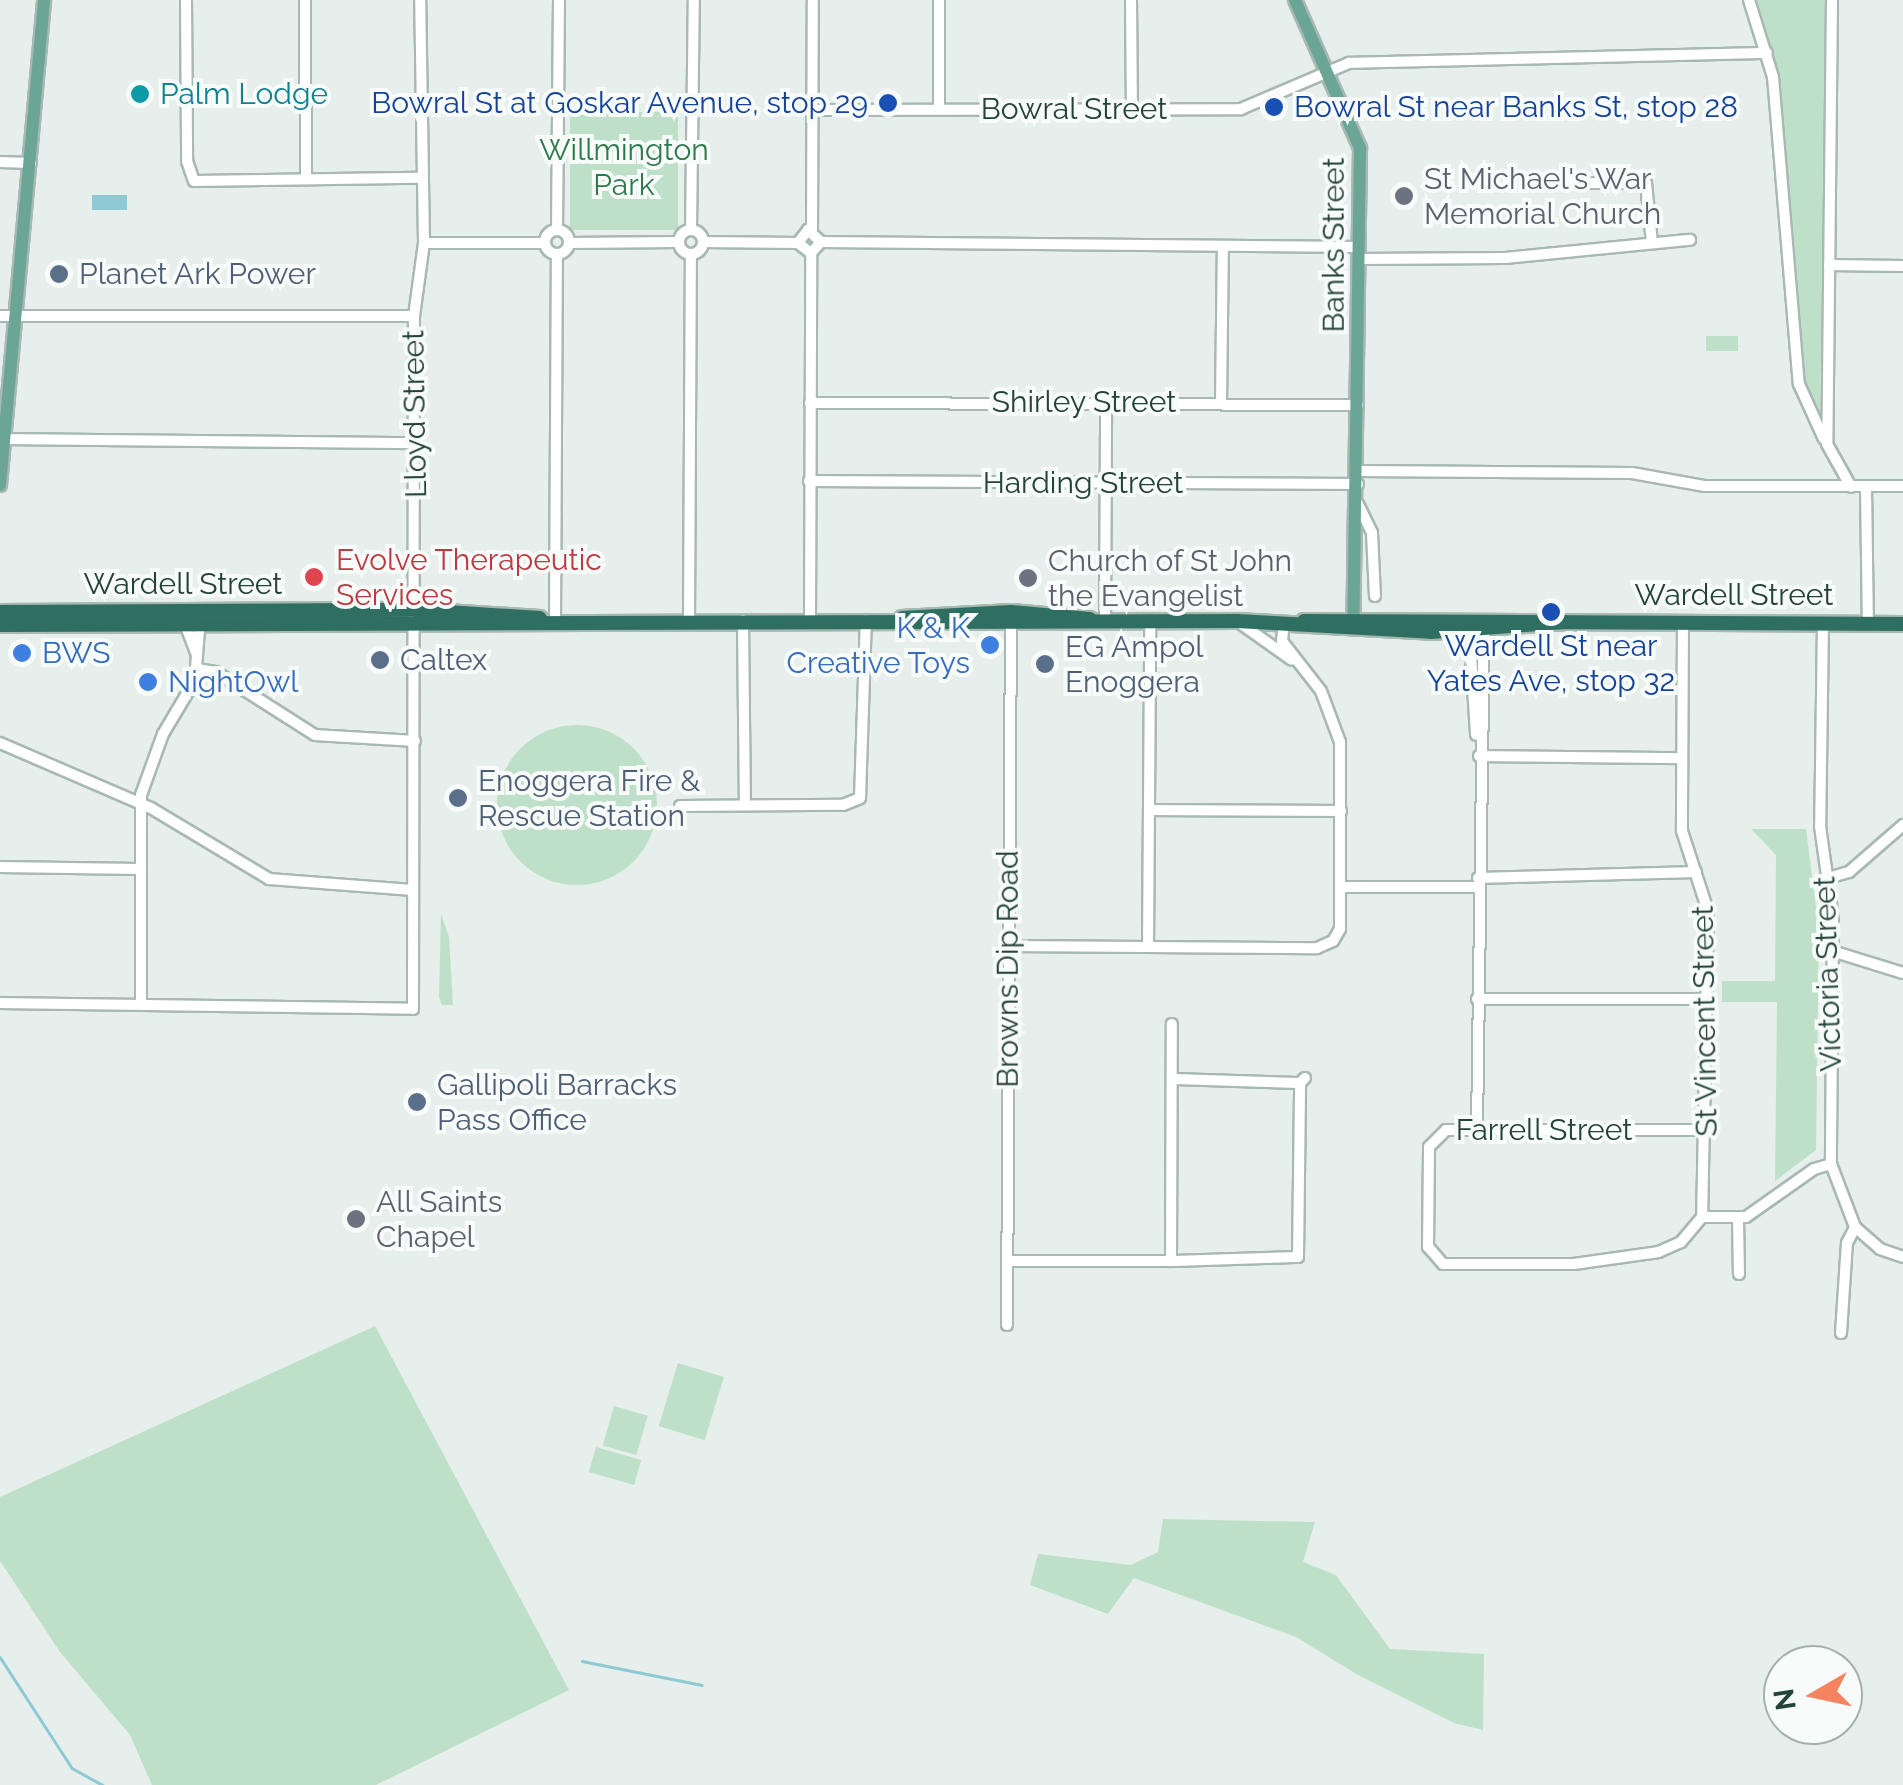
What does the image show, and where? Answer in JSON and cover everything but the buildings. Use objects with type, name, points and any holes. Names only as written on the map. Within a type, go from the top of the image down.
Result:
[{"type":"highway","name":"Wardell Street","points":[[2,624],[185,624],[200,617]]},
{"type":"highway","name":"Wardell Street","points":[[2,624],[200,617],[415,617],[1476,625],[1903,624]]},
{"type":"main road","points":[[0,485],[19,315],[44,0]]},
{"type":"main road","name":"Banks Street","points":[[1295,0],[1358,139],[1358,623]]},
{"type":"street","points":[[186,0],[187,161],[194,181],[420,178]]},
{"type":"street","points":[[305,0],[306,178]]},
{"type":"street","name":"Lloyd Street","points":[[140,1003],[412,1009],[414,316],[424,243],[420,0]]},
{"type":"street","points":[[424,243],[545,242],[557,230],[558,0]]},
{"type":"street","points":[[556,255],[570,243],[679,242],[691,230],[694,0]]},
{"type":"street","points":[[813,0],[812,230],[821,242]]},
{"type":"street","points":[[939,0],[939,106]]},
{"type":"street","points":[[1131,0],[1132,109]]},
{"type":"street","points":[[1749,0],[1767,53],[1799,384],[1851,486]]},
{"type":"street","points":[[1827,444],[1832,0]]},
{"type":"street","name":"Bowral Street","points":[[812,110],[1254,106],[1357,62],[1767,53]]},
{"type":"street","points":[[0,162],[31,163]]},
{"type":"street","points":[[1540,183],[1646,183],[1652,243]]},
{"type":"street","points":[[557,230],[570,243]]},
{"type":"street","points":[[691,230],[703,242],[798,243],[811,253]]},
{"type":"street","points":[[798,243],[812,230]]},
{"type":"street","points":[[810,620],[811,253],[821,242],[1224,246],[1505,258],[1690,240]]},
{"type":"street","points":[[545,242],[556,255],[550,619]]},
{"type":"street","points":[[679,242],[691,254]]},
{"type":"street","points":[[689,619],[691,254],[703,242]]},
{"type":"street","points":[[1222,402],[1224,246]]},
{"type":"street","points":[[1829,265],[1903,266]]},
{"type":"street","points":[[0,316],[414,316]]},
{"type":"street","name":"Shirley Street","points":[[810,402],[1358,405]]},
{"type":"street","points":[[1102,621],[1106,402]]},
{"type":"street","points":[[6,439],[416,443]]},
{"type":"street","name":"Harding Street","points":[[809,481],[1106,483],[1632,473],[1704,486],[1903,486]]},
{"type":"street","points":[[1866,487],[1868,624]]},
{"type":"street","name":"Banks Street","points":[[1358,504],[1372,533],[1375,596]]},
{"type":"street","points":[[0,1003],[140,1003],[141,804],[163,734],[197,662],[200,617]]},
{"type":"street","name":"Browns Dip Road","points":[[1007,1326],[1011,619]]},
{"type":"street","points":[[743,620],[745,803]]},
{"type":"street","points":[[680,806],[843,805],[865,791],[866,620]]},
{"type":"street","points":[[1148,947],[1150,621]]},
{"type":"street","points":[[1236,622],[1293,660]]},
{"type":"street","points":[[1008,946],[1317,948],[1333,942],[1340,929],[1338,733],[1321,691],[1293,660],[1282,641],[1292,622]]},
{"type":"street","name":"St Vincent Street","points":[[1683,622],[1682,831],[1708,908],[1707,1130],[1702,1217]]},
{"type":"street","name":"Victoria Street","points":[[1823,623],[1820,826],[1832,951],[1831,1164],[1855,1227],[1880,1249],[1903,1257]]},
{"type":"street","points":[[185,624],[197,662],[316,735],[415,741]]},
{"type":"street","points":[[1476,625],[1477,1130]]},
{"type":"street","points":[[0,743],[141,804],[269,879],[414,890]]},
{"type":"street","points":[[1479,751],[1682,758]]},
{"type":"street","points":[[1149,810],[1341,811]]},
{"type":"street","points":[[1828,878],[1849,872],[1903,825]]},
{"type":"street","points":[[0,866],[140,868]]},
{"type":"street","points":[[1340,886],[1678,878],[1696,872]]},
{"type":"street","points":[[1832,951],[1903,974]]},
{"type":"street","points":[[1477,999],[1708,999]]},
{"type":"street","points":[[1171,1261],[1172,1024]]},
{"type":"street","points":[[1007,1261],[1298,1258],[1302,1080],[1172,1078]]},
{"type":"street","name":"Farrell Street","points":[[1702,1217],[1681,1242],[1659,1252],[1574,1264],[1439,1262],[1428,1247],[1430,1143],[1443,1130],[1707,1130]]},
{"type":"street","points":[[1702,1217],[1738,1219],[1831,1164]]},
{"type":"street","points":[[1738,1219],[1738,1274]]},
{"type":"street","points":[[1841,1333],[1846,1243],[1855,1227]]},
{"type":"green space","points":[[1754,0],[1827,0],[1820,418],[1802,373],[1777,75]]},
{"type":"green space","name":"Willmington Park","points":[[570,112],[678,112],[678,230],[570,230]]},
{"type":"green space","points":[[1706,336],[1738,336],[1738,351],[1706,351]]},
{"type":"green space","points":[[577,725],[607,731],[633,749],[651,775],[657,805],[651,835],[633,861],[607,879],[577,885],[547,879],[521,861],[503,835],[497,805],[503,775],[521,749],[547,731]]},
{"type":"green space","points":[[1751,829],[1806,829],[1819,931],[1816,1150],[1775,1181],[1777,1002],[1722,1002],[1722,981],[1775,981],[1776,855]]},
{"type":"green space","points":[[441,914],[449,937],[453,1005],[442,1005],[439,997]]},
{"type":"green space","points":[[375,1326],[569,1690],[376,1785],[152,1785],[130,1735],[60,1652],[0,1561],[0,1497]]},
{"type":"green space","points":[[678,1363],[724,1377],[705,1440],[659,1426]]},
{"type":"green space","points":[[614,1406],[648,1416],[636,1455],[603,1445]]},
{"type":"green space","points":[[596,1447],[641,1460],[634,1485],[589,1472]]},
{"type":"green space","points":[[1163,1519],[1315,1522],[1303,1562],[1336,1575],[1390,1649],[1484,1654],[1483,1730],[1454,1723],[1358,1675],[1296,1637],[1134,1578],[1108,1614],[1030,1585],[1038,1554],[1131,1565],[1158,1552]]},
{"type":"water","points":[[92,195],[127,195],[127,210],[92,210]]},
{"type":"waterway","points":[[0,1657],[72,1768],[103,1785]]},
{"type":"waterway","points":[[582,1661],[702,1685]]},
{"type":"place","name":"Palm Lodge","points":[[140,94]]},
{"type":"place","name":"Bowral St at Goskar Avenue, stop 29","points":[[888,103]]},
{"type":"place","name":"Bowral St near Banks St, stop 28","points":[[1274,107]]},
{"type":"place","name":"St Michael's War Memorial Church","points":[[1404,196]]},
{"type":"place","name":"Planet Ark Power","points":[[59,274]]},
{"type":"place","name":"Evolve Therapeutic Services","points":[[314,577]]},
{"type":"place","name":"Church of St John the Evangelist","points":[[1028,578]]},
{"type":"place","name":"Wardell St near Yates Ave, stop 32","points":[[1551,612]]},
{"type":"place","name":"K & K Creative Toys","points":[[990,645]]},
{"type":"place","name":"BWS","points":[[22,653]]},
{"type":"place","name":"Caltex","points":[[380,660]]},
{"type":"place","name":"EG Ampol Enoggera","points":[[1045,664]]},
{"type":"place","name":"NightOwl","points":[[148,682]]},
{"type":"place","name":"Enoggera Fire & Rescue Station","points":[[458,798]]},
{"type":"place","name":"Gallipoli Barracks Pass Office","points":[[417,1102]]},
{"type":"place","name":"All Saints Chapel","points":[[356,1219]]}]
